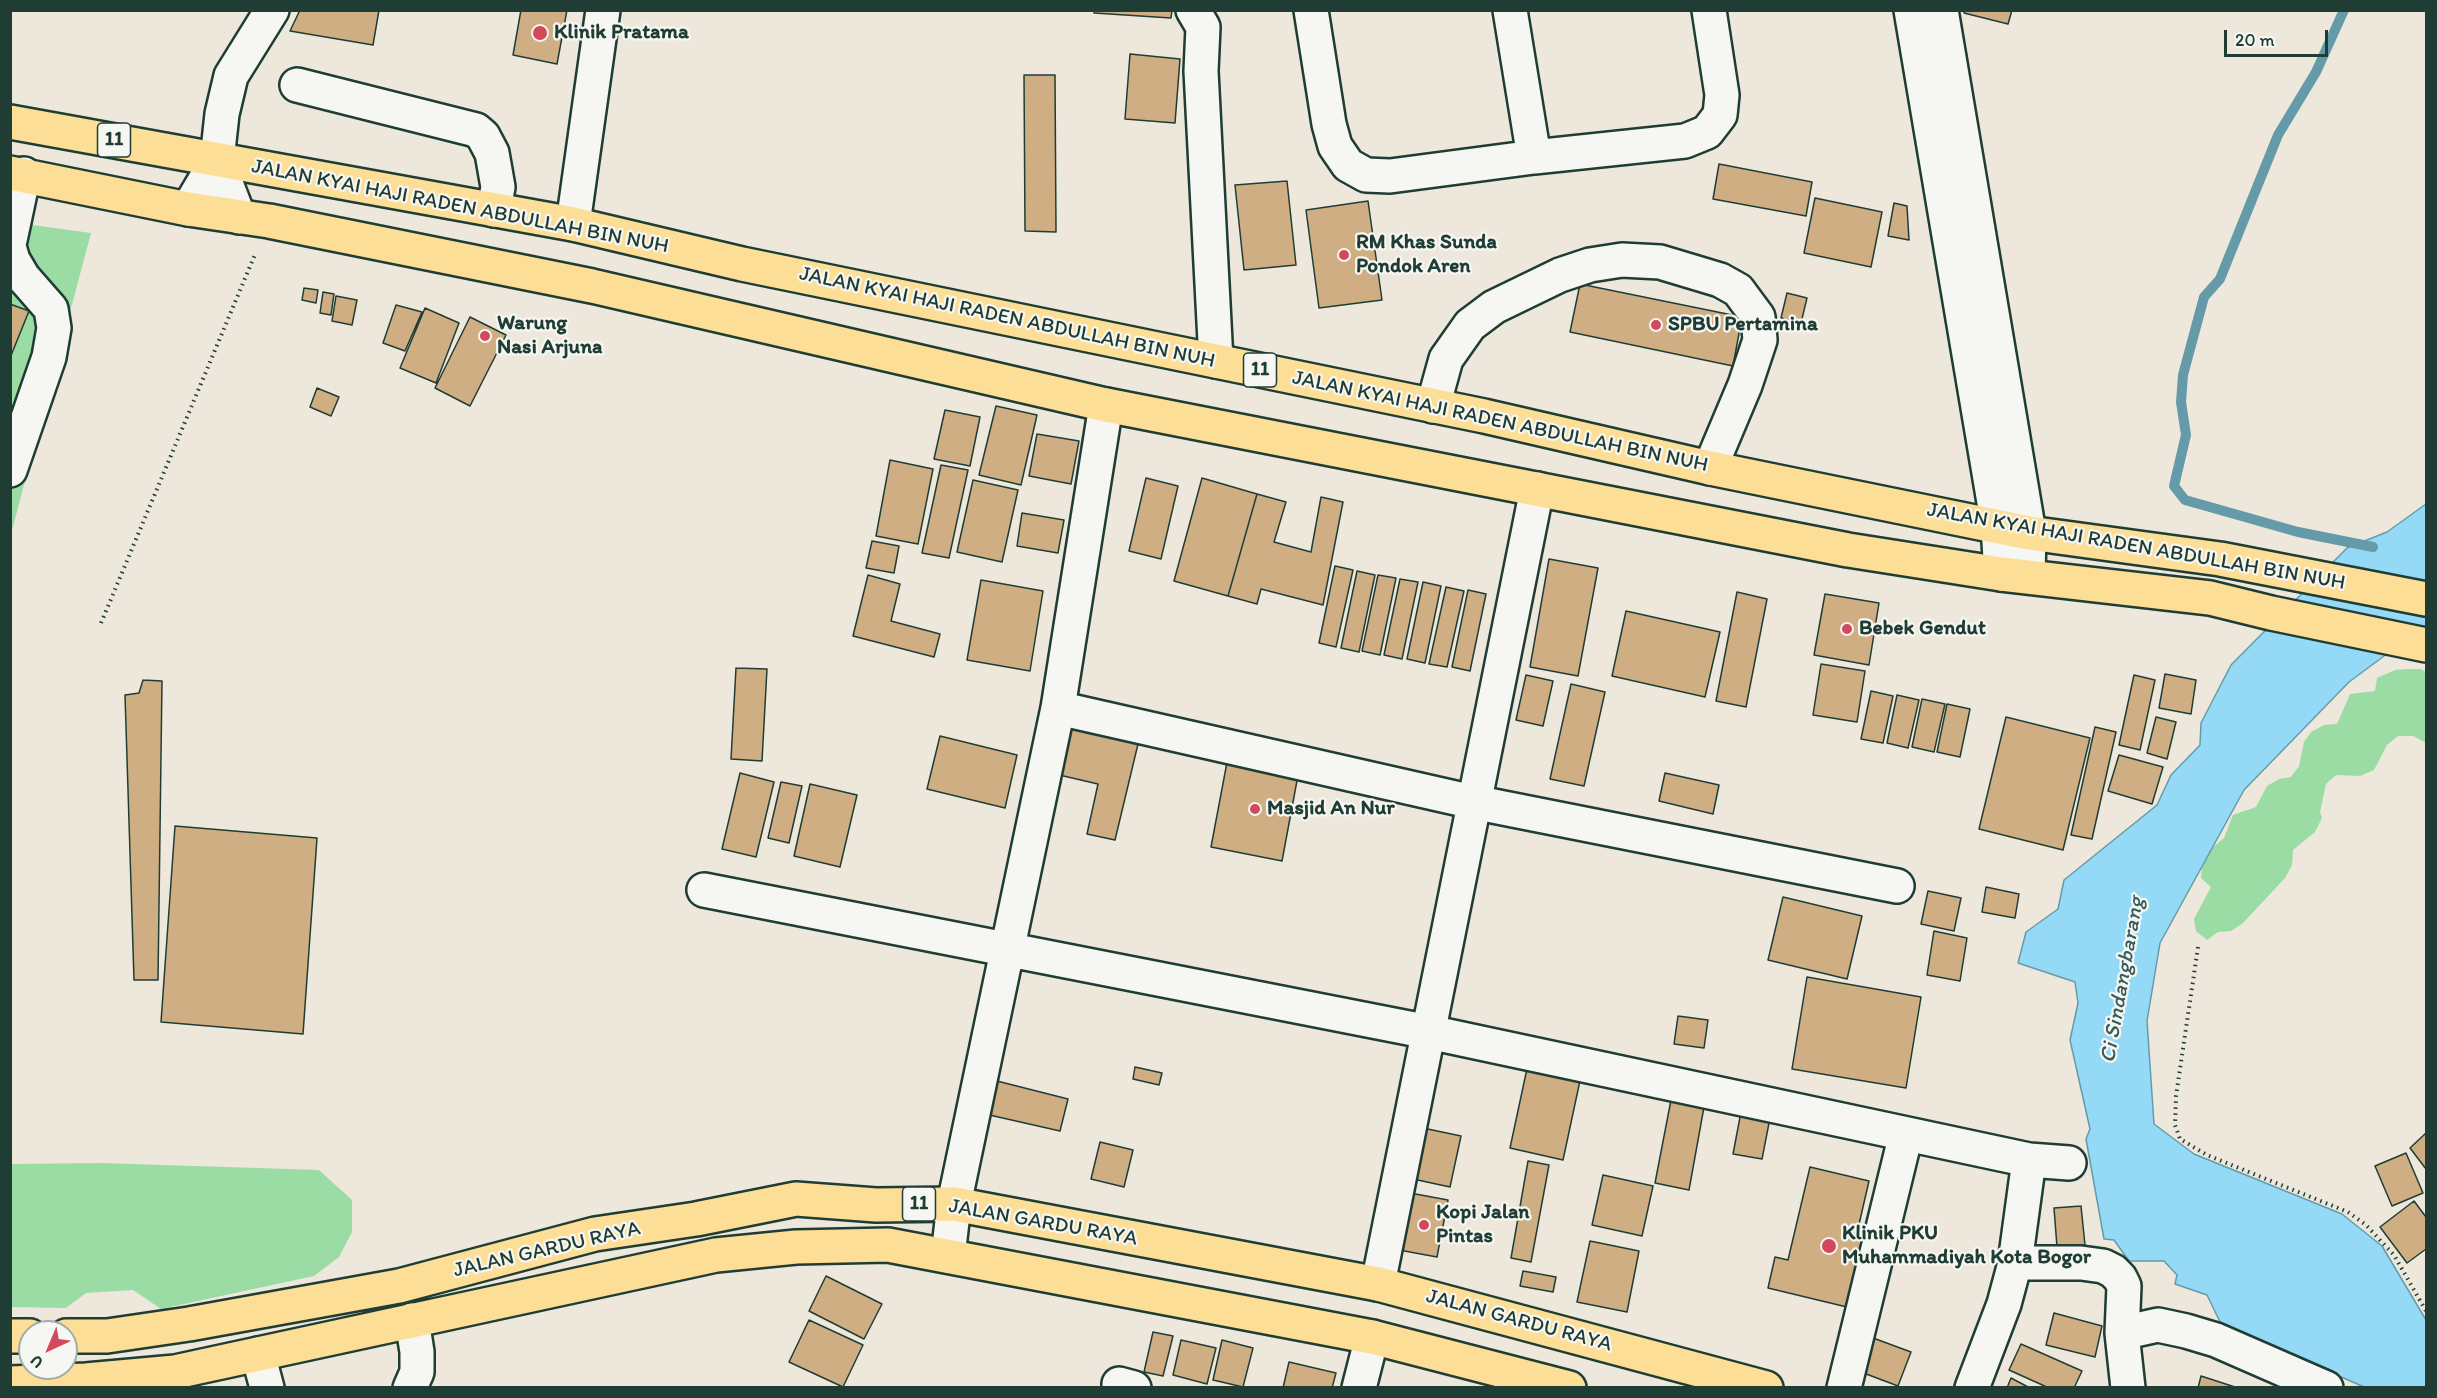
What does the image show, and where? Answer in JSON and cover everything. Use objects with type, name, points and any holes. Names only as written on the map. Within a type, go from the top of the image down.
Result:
[{"type":"highway","name":"JALAN KYAI HAJI RADEN ABDULLAH BIN NUH","points":[[10,122],[573,224],[741,264],[1433,406],[1710,468],[2014,529],[2220,559],[2427,599]]},
{"type":"highway","name":"JALAN KYAI HAJI RADEN ABDULLAH BIN NUH","points":[[17,174],[592,286],[1106,405],[1848,550],[2014,575],[2210,598],[2427,645]]},
{"type":"highway","points":[[2210,598],[2220,559]]},
{"type":"highway","name":"JALAN GARDU RAYA","points":[[78,1336],[107,1336],[177,1326],[399,1286],[595,1234],[696,1219],[796,1199],[876,1204],[954,1204],[1378,1284],[1766,1388]]},
{"type":"highway","name":"JALAN GARDU RAYA","points":[[10,1383],[86,1380],[175,1372],[716,1255],[796,1247],[888,1245],[1372,1337],[1569,1388]]},
{"type":"street","points":[[188,209],[218,160],[222,114],[231,76],[272,10]]},
{"type":"street","points":[[573,224],[603,10]]},
{"type":"street","points":[[1193,10],[1203,27],[1201,71],[1216,361]]},
{"type":"street","points":[[1311,10],[1329,124],[1335,146],[1348,165],[1366,175],[1390,176],[1534,157],[1685,141],[1707,132],[1720,115],[1722,95],[1709,10]]},
{"type":"street","points":[[1510,10],[1534,157]]},
{"type":"street","points":[[1911,10],[2014,529]]},
{"type":"street","points":[[1941,10],[2014,529],[2014,575]]},
{"type":"street","points":[[297,85],[476,130],[483,136],[492,153],[498,187],[494,210]]},
{"type":"street","points":[[218,160],[254,219]]},
{"type":"street","points":[[10,240],[17,174]]},
{"type":"street","points":[[10,250],[23,277],[51,309],[54,328],[49,357],[10,470]]},
{"type":"street","points":[[1433,406],[1446,359],[1470,325],[1494,308],[1552,278],[1590,265],[1622,261],[1659,262],[1720,280],[1738,290],[1758,317],[1760,340],[1745,385],[1710,468]]},
{"type":"street","points":[[948,1256],[954,1204],[1058,708],[1106,405]]},
{"type":"street","points":[[1378,1284],[1537,489]]},
{"type":"street","points":[[1058,708],[1473,802],[1897,886]]},
{"type":"street","points":[[704,890],[1429,1032],[2029,1160],[2069,1163]]},
{"type":"street","points":[[1844,1388],[1906,1134]]},
{"type":"street","points":[[1972,1388],[2004,1304],[2015,1263],[2029,1160]]},
{"type":"street","points":[[2015,1263],[2080,1263],[2103,1266],[2113,1271],[2124,1286],[2122,1333],[2128,1388]]},
{"type":"street","points":[[410,1388],[417,1372],[417,1352],[412,1320]]},
{"type":"street","points":[[2122,1333],[2158,1325],[2186,1331],[2217,1340],[2326,1388]]},
{"type":"street","points":[[1359,1388],[1372,1337]]},
{"type":"street","points":[[258,1354],[267,1388]]},
{"type":"path","points":[[101,623],[254,219]]},
{"type":"path","points":[[2198,947],[2176,1096],[2175,1125],[2180,1139],[2207,1155],[2323,1201],[2366,1225],[2394,1255],[2427,1311]]},
{"type":"green space","points":[[11,222],[91,233],[11,534]]},
{"type":"green space","points":[[2421,669],[2426,672],[2426,743],[2413,736],[2398,736],[2387,745],[2374,770],[2360,776],[2336,775],[2326,784],[2320,812],[2322,818],[2315,832],[2293,850],[2292,865],[2285,878],[2243,923],[2231,931],[2218,932],[2207,940],[2196,931],[2194,919],[2211,887],[2201,878],[2202,865],[2205,854],[2224,838],[2233,815],[2256,807],[2267,786],[2279,779],[2291,777],[2299,766],[2304,742],[2311,732],[2324,725],[2337,724],[2350,694],[2375,691],[2377,678],[2395,670]]},
{"type":"green space","points":[[101,1163],[319,1170],[352,1200],[352,1232],[339,1257],[314,1276],[161,1309],[133,1290],[86,1293],[66,1308],[11,1307],[11,1164]]},
{"type":"water","name":"Ci Sindangbarang","points":[[2426,504],[2426,625],[2349,682],[2244,790],[2160,943],[2147,1021],[2154,1124],[2194,1154],[2342,1214],[2382,1246],[2426,1320],[2426,1387],[2364,1387],[2221,1324],[2207,1295],[2175,1284],[2177,1275],[2164,1261],[2129,1261],[2114,1240],[2104,1239],[2086,1139],[2090,1129],[2070,1040],[2078,1003],[2075,982],[2018,963],[2026,932],[2058,909],[2064,880],[2157,805],[2171,775],[2200,745],[2201,723],[2231,665],[2347,548],[2387,532]]},
{"type":"building","points":[[300,10],[379,10],[373,45],[290,31]]},
{"type":"building","name":"Klinik Pratama","points":[[521,10],[567,10],[557,64],[513,55]]},
{"type":"building","points":[[1094,10],[1172,10],[1171,18],[1094,13]]},
{"type":"building","points":[[1965,10],[2012,10],[2008,24],[1964,13]]},
{"type":"building","points":[[1130,54],[1180,59],[1175,123],[1125,119]]},
{"type":"building","points":[[1024,75],[1055,75],[1056,232],[1025,231]]},
{"type":"building","points":[[1719,164],[1812,182],[1806,216],[1713,199]]},
{"type":"building","points":[[1287,181],[1296,265],[1244,270],[1235,185]]},
{"type":"building","points":[[1815,198],[1882,212],[1871,267],[1804,253]]},
{"type":"building","name":"RM Khas Sunda Pondok Aren","points":[[1368,201],[1382,300],[1319,308],[1306,210]]},
{"type":"building","points":[[1894,203],[1907,206],[1909,240],[1888,236]]},
{"type":"building","name":"SPBU Pertamina","points":[[1580,284],[1742,317],[1733,366],[1570,332]]},
{"type":"building","points":[[304,288],[318,290],[316,303],[302,300]]},
{"type":"building","points":[[323,292],[334,294],[331,315],[320,313]]},
{"type":"building","points":[[1787,293],[1807,298],[1801,323],[1781,318]]},
{"type":"building","points":[[336,296],[357,300],[352,325],[332,321]]},
{"type":"building","points":[[10,304],[29,311],[10,358]]},
{"type":"building","points":[[396,305],[422,312],[405,351],[383,343]]},
{"type":"building","points":[[425,308],[459,323],[436,383],[400,368]]},
{"type":"building","points":[[470,317],[506,335],[470,406],[435,388]]},
{"type":"building","points":[[317,388],[339,397],[331,416],[310,407]]},
{"type":"building","points":[[996,406],[1037,415],[1021,485],[979,475]]},
{"type":"building","points":[[945,410],[980,417],[970,466],[934,459]]},
{"type":"building","points":[[1037,434],[1079,441],[1071,484],[1029,476]]},
{"type":"building","points":[[890,460],[933,469],[918,544],[876,536]]},
{"type":"building","points":[[941,465],[968,470],[949,558],[922,553]]},
{"type":"building","points":[[1146,478],[1178,486],[1161,559],[1129,551]]},
{"type":"building","points":[[1202,478],[1257,494],[1228,596],[1174,581]]},
{"type":"building","points":[[973,480],[1018,490],[1002,562],[957,552]]},
{"type":"building","points":[[1257,494],[1286,502],[1274,542],[1311,552],[1321,497],[1343,502],[1323,605],[1261,589],[1257,604],[1228,596]]},
{"type":"building","points":[[1022,513],[1064,520],[1058,553],[1017,546]]},
{"type":"building","points":[[872,541],[899,546],[894,573],[866,568]]},
{"type":"building","points":[[1549,559],[1598,568],[1578,676],[1530,667]]},
{"type":"building","points":[[1335,566],[1353,570],[1336,647],[1319,643]]},
{"type":"building","points":[[1357,571],[1375,575],[1359,652],[1341,648]]},
{"type":"building","points":[[868,575],[900,584],[891,621],[940,634],[934,657],[853,636]]},
{"type":"building","points":[[1378,575],[1396,578],[1380,655],[1362,651]]},
{"type":"building","points":[[1400,579],[1418,582],[1402,659],[1384,655]]},
{"type":"building","points":[[981,580],[1043,591],[1030,671],[967,660]]},
{"type":"building","points":[[1423,582],[1441,586],[1425,663],[1407,659]]},
{"type":"building","points":[[1446,587],[1464,591],[1447,667],[1429,664]]},
{"type":"building","points":[[1468,590],[1486,594],[1470,671],[1452,667]]},
{"type":"building","points":[[1737,592],[1767,599],[1746,707],[1716,701]]},
{"type":"building","name":"Bebek Gendut","points":[[1825,594],[1879,603],[1869,665],[1814,655]]},
{"type":"building","points":[[1626,611],[1720,632],[1705,697],[1612,676]]},
{"type":"building","points":[[1821,664],[1865,671],[1857,722],[1813,715]]},
{"type":"building","points":[[736,668],[767,669],[762,761],[731,759]]},
{"type":"building","points":[[2165,674],[2196,680],[2191,714],[2159,708]]},
{"type":"building","points":[[1526,675],[1553,681],[1543,726],[1516,720]]},
{"type":"building","points":[[2134,675],[2155,680],[2140,750],[2119,745]]},
{"type":"building","points":[[143,680],[162,681],[158,980],[134,980],[125,695],[139,693]]},
{"type":"building","points":[[1571,684],[1605,692],[1584,786],[1550,779]]},
{"type":"building","points":[[1871,691],[1893,696],[1883,743],[1861,739]]},
{"type":"building","points":[[1897,695],[1919,700],[1908,748],[1887,743]]},
{"type":"building","points":[[1922,699],[1945,704],[1934,752],[1912,747]]},
{"type":"building","points":[[1947,704],[1970,709],[1960,757],[1937,752]]},
{"type":"building","points":[[2006,717],[2090,738],[2063,850],[1979,829]]},
{"type":"building","points":[[2156,717],[2176,722],[2167,759],[2147,753]]},
{"type":"building","points":[[1066,727],[1138,744],[1115,840],[1087,834],[1098,784],[1055,774]]},
{"type":"building","points":[[2095,727],[2116,732],[2092,839],[2071,835]]},
{"type":"building","points":[[940,736],[1017,755],[1005,808],[927,789]]},
{"type":"building","points":[[2119,755],[2163,767],[2152,804],[2108,791]]},
{"type":"building","name":"Masjid An Nur","points":[[1228,757],[1299,770],[1282,861],[1211,847]]},
{"type":"building","points":[[740,773],[774,782],[756,857],[722,849]]},
{"type":"building","points":[[1665,773],[1719,785],[1713,814],[1659,801]]},
{"type":"building","points":[[781,782],[802,786],[789,843],[768,838]]},
{"type":"building","points":[[810,784],[857,795],[840,867],[794,856]]},
{"type":"building","points":[[175,826],[317,838],[303,1034],[161,1022]]},
{"type":"building","points":[[1986,887],[2019,894],[2015,918],[1982,912]]},
{"type":"building","points":[[1928,891],[1961,898],[1954,931],[1921,924]]},
{"type":"building","points":[[1783,897],[1862,916],[1847,979],[1768,960]]},
{"type":"building","points":[[1934,931],[1967,938],[1960,981],[1927,975]]},
{"type":"building","points":[[1807,977],[1921,997],[1906,1088],[1792,1069]]},
{"type":"building","points":[[1678,1016],[1708,1020],[1704,1048],[1674,1044]]},
{"type":"building","points":[[1528,1064],[1581,1076],[1563,1160],[1510,1148]]},
{"type":"building","points":[[1135,1067],[1162,1073],[1159,1085],[1133,1079]]},
{"type":"building","points":[[993,1080],[1068,1099],[1060,1131],[985,1114]]},
{"type":"building","points":[[1671,1100],[1704,1107],[1689,1190],[1655,1183]]},
{"type":"building","points":[[1741,1112],[1770,1118],[1762,1159],[1733,1154]]},
{"type":"building","points":[[1423,1128],[1461,1136],[1450,1187],[1413,1179]]},
{"type":"building","points":[[2426,1133],[2426,1169],[2410,1148]]},
{"type":"building","points":[[1100,1142],[1133,1150],[1124,1187],[1091,1179]]},
{"type":"building","points":[[2406,1153],[2423,1193],[2392,1206],[2375,1166]]},
{"type":"building","points":[[1528,1161],[1549,1165],[1531,1262],[1511,1258]]},
{"type":"building","name":"Klinik PKU Muhammadiyah Kota Bogor","points":[[1810,1167],[1869,1181],[1857,1233],[1869,1235],[1851,1308],[1768,1288],[1775,1257],[1788,1260]]},
{"type":"building","points":[[1603,1175],[1653,1186],[1642,1236],[1592,1225]]},
{"type":"building","name":"Kopi Jalan Pintas","points":[[1410,1193],[1448,1200],[1437,1257],[1399,1250]]},
{"type":"building","points":[[2414,1201],[2426,1217],[2426,1249],[2407,1263],[2380,1227]]},
{"type":"building","points":[[2081,1206],[2085,1245],[2057,1247],[2054,1208]]},
{"type":"building","points":[[1590,1241],[1639,1251],[1627,1312],[1577,1302]]},
{"type":"building","points":[[1523,1271],[1556,1277],[1553,1292],[1520,1286]]},
{"type":"building","points":[[826,1276],[882,1304],[864,1339],[809,1311]]},
{"type":"building","points":[[2054,1313],[2102,1326],[2095,1357],[2046,1345]]},
{"type":"building","points":[[809,1320],[863,1345],[843,1387],[789,1362]]},
{"type":"building","points":[[1153,1332],[1173,1336],[1163,1376],[1144,1372]]},
{"type":"building","points":[[1865,1335],[1911,1352],[1898,1386],[1853,1369]]},
{"type":"building","points":[[1181,1340],[1216,1348],[1207,1384],[1173,1375]]},
{"type":"building","points":[[1222,1340],[1253,1348],[1243,1387],[1213,1380]]},
{"type":"building","points":[[2021,1344],[2082,1371],[2074,1388],[2049,1388],[2009,1370]]},
{"type":"building","points":[[1289,1362],[1336,1373],[1332,1388],[1283,1388]]},
{"type":"building","points":[[2201,1376],[2235,1387],[2235,1388],[2198,1388]]},
{"type":"building","points":[[2011,1378],[2030,1388],[2007,1388]]},
{"type":"waterway","points":[[2344,10],[2316,72],[2278,135],[2220,279],[2204,297],[2183,375],[2181,402],[2186,435],[2174,486],[2185,500],[2298,532],[2373,547]]},
{"type":"place","name":"Klinik Pratama","points":[[540,33]]},
{"type":"place","name":"RM Khas Sunda Pondok Aren","points":[[1344,255]]},
{"type":"place","name":"SPBU Pertamina","points":[[1656,325]]},
{"type":"place","name":"Warung Nasi Arjuna","points":[[485,336]]},
{"type":"place","name":"Bebek Gendut","points":[[1847,629]]},
{"type":"place","name":"Masjid An Nur","points":[[1255,809]]},
{"type":"place","name":"Kopi Jalan Pintas","points":[[1424,1225]]},
{"type":"place","name":"Klinik PKU Muhammadiyah Kota Bogor","points":[[1829,1246]]}]
